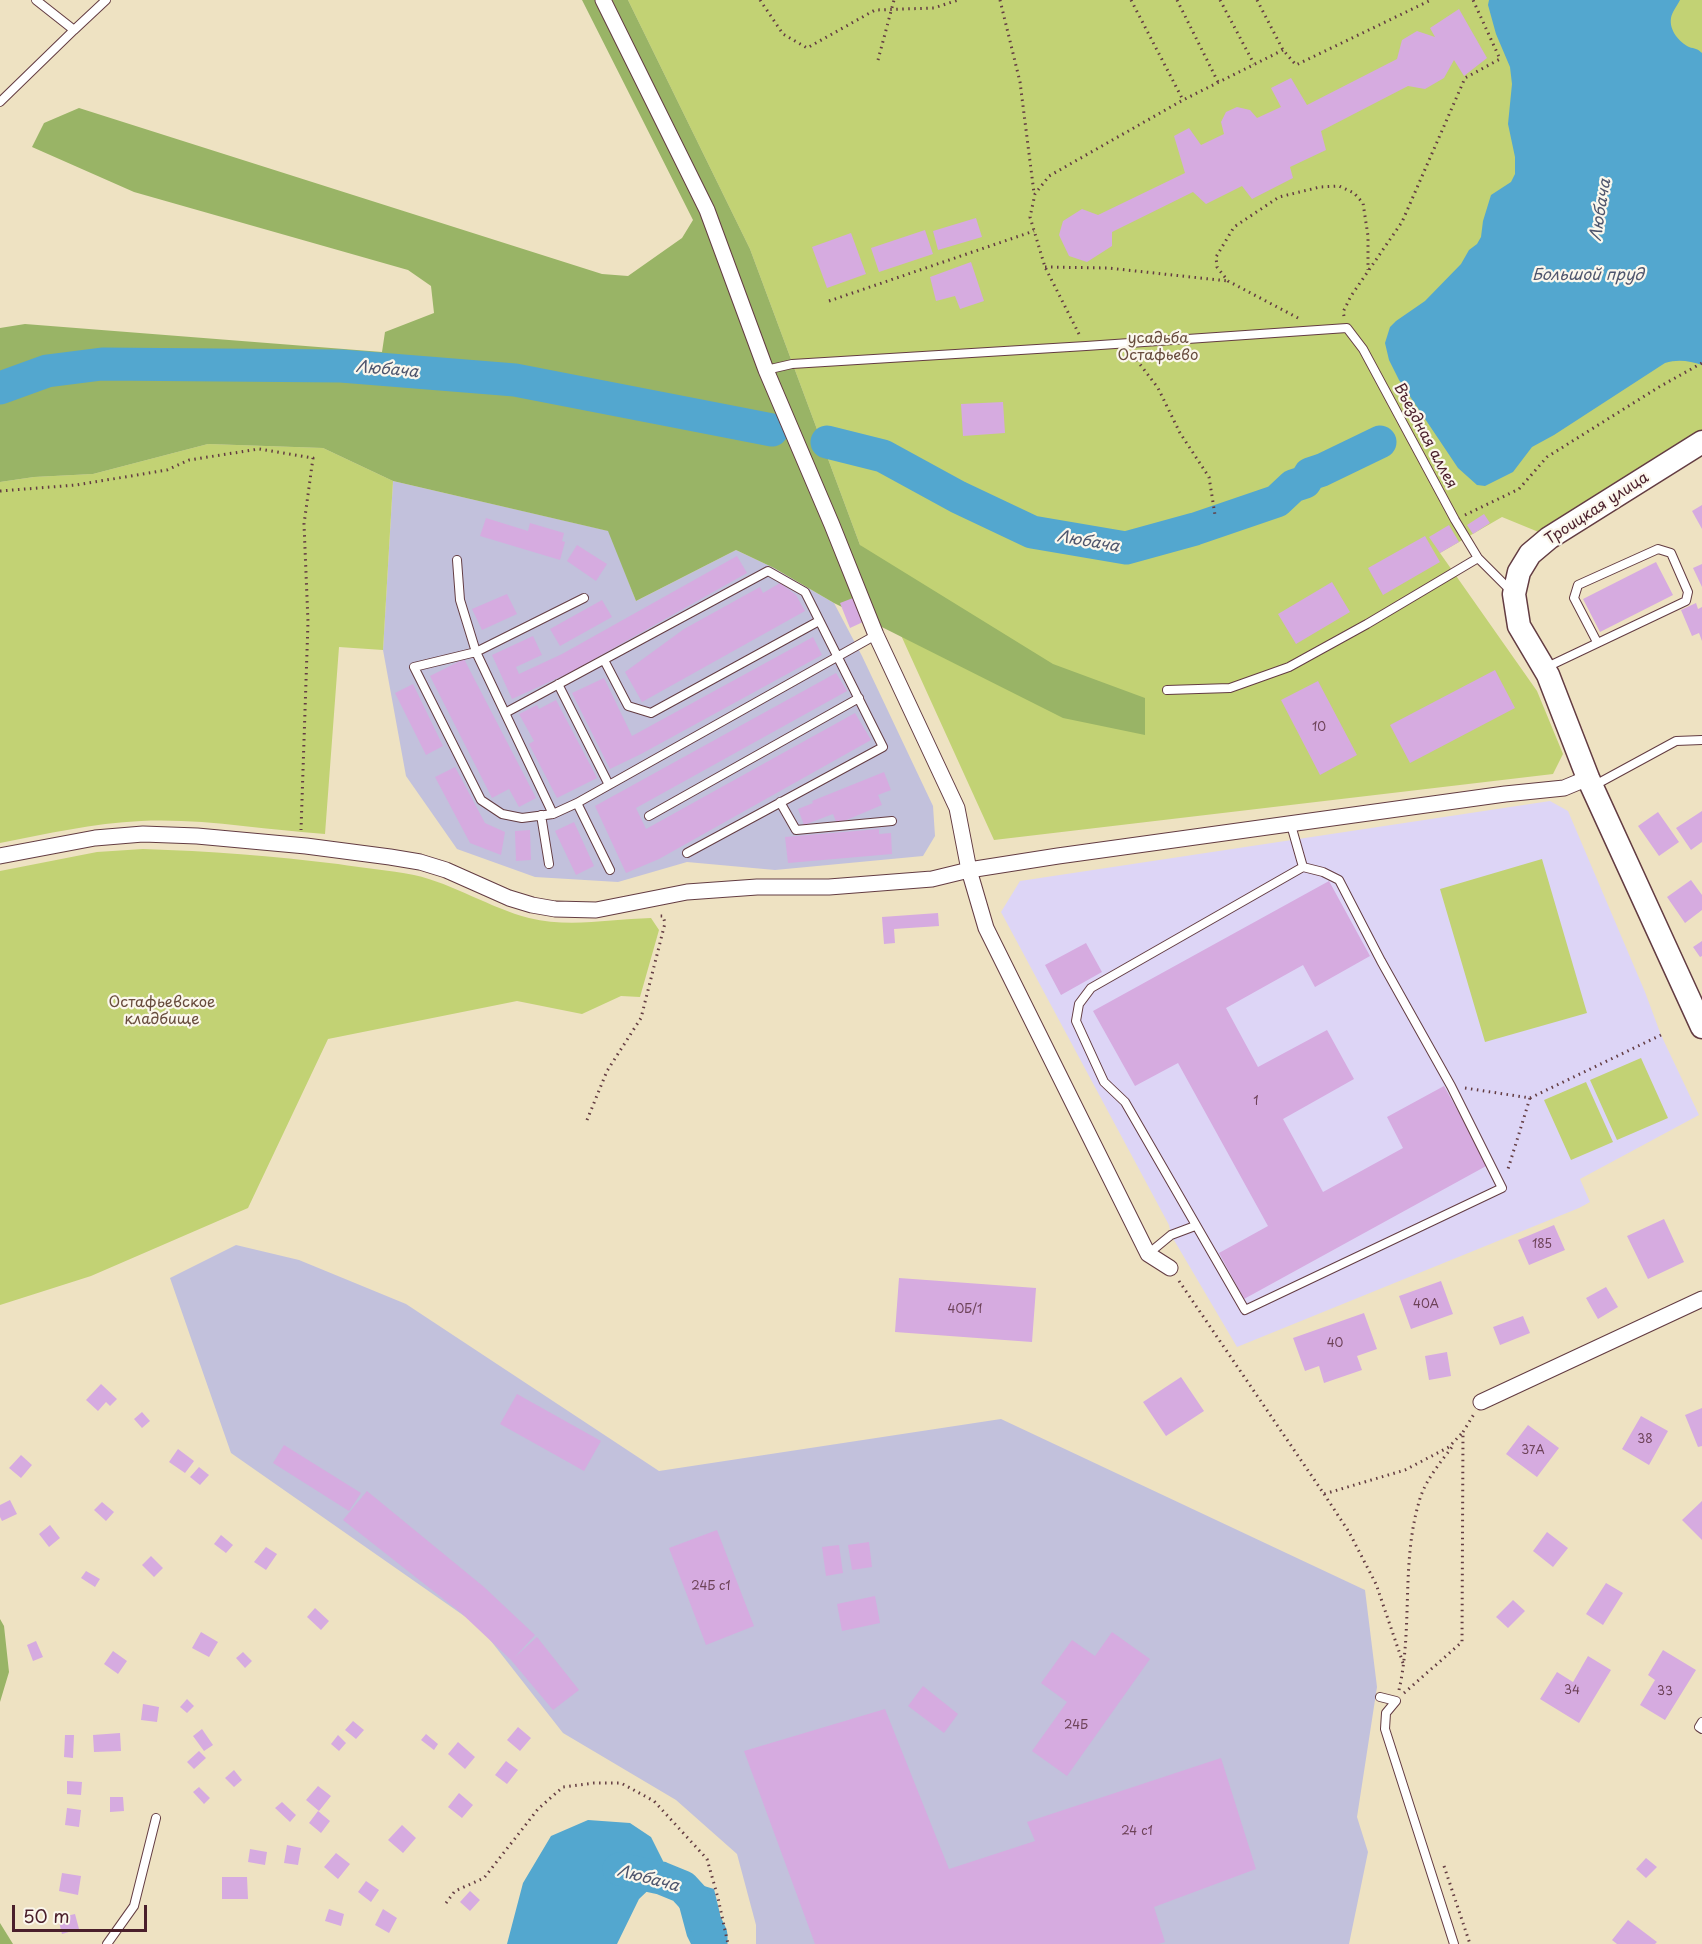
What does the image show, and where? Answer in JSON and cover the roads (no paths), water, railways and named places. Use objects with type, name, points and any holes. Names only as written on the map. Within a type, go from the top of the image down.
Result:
[{"type":"street","points":[[603,0],[707,210],[766,370],[876,635],[957,808],[969,870],[986,928],[1148,1254],[1170,1268]]},
{"type":"street","name":"Троицкая улица","points":[[1514,594],[1519,572],[1530,554],[1549,538],[1702,442]]},
{"type":"street","points":[[1514,594],[1519,626],[1544,668],[1590,782],[1702,1027]]},
{"type":"street","points":[[0,856],[95,838],[143,834],[284,843],[420,862],[446,870],[509,898],[532,905],[596,910],[687,892],[757,887],[829,888],[932,879],[969,870],[1058,856],[1505,794],[1564,788],[1590,782]]},
{"type":"street","points":[[1481,1402],[1702,1299]]},
{"type":"lane","points":[[36,0],[74,30]]},
{"type":"lane","points":[[0,102],[106,0]]},
{"type":"lane","name":"Въездная аллея","points":[[766,370],[792,364],[1347,328],[1363,350],[1478,558],[1514,594]]},
{"type":"lane","points":[[1544,668],[1686,601],[1688,592],[1671,553],[1658,549],[1578,585],[1574,598],[1597,642]]},
{"type":"lane","points":[[1167,690],[1230,688],[1289,668],[1478,558]]},
{"type":"lane","points":[[457,560],[460,600],[476,652],[553,814]]},
{"type":"lane","points":[[505,713],[768,571],[805,592],[883,747],[687,853]]},
{"type":"lane","points":[[584,598],[476,652],[414,666],[481,800],[502,814],[522,818],[553,814],[577,803],[876,635]]},
{"type":"lane","points":[[604,660],[628,706],[651,713],[819,621]]},
{"type":"lane","points":[[558,684],[609,785]]},
{"type":"lane","points":[[649,816],[859,698]]},
{"type":"lane","points":[[1590,782],[1676,741],[1702,740]]},
{"type":"lane","points":[[780,802],[796,830],[892,821]]},
{"type":"lane","points":[[577,803],[610,870]]},
{"type":"lane","points":[[540,815],[549,864]]},
{"type":"lane","points":[[1291,825],[1303,867]]},
{"type":"lane","points":[[1303,867],[1323,872],[1339,880],[1451,1086],[1502,1188],[1245,1310],[1125,1102],[1104,1082],[1076,1021],[1079,1004],[1090,988],[1303,867]]},
{"type":"lane","points":[[1148,1254],[1171,1235],[1195,1226]]},
{"type":"lane","points":[[1380,1697],[1396,1701],[1386,1713],[1385,1729],[1454,1944]]},
{"type":"lane","points":[[1702,1722],[1699,1727],[1702,1729]]},
{"type":"lane","points":[[107,1944],[134,1906],[156,1818]]},
{"type":"water","name":"Большой пруд","points":[[1489,0],[1680,0],[1671,18],[1673,31],[1685,45],[1702,53],[1702,365],[1684,361],[1665,363],[1532,447],[1513,472],[1485,486],[1477,485],[1458,468],[1399,380],[1389,360],[1385,343],[1390,327],[1425,301],[1461,264],[1469,250],[1477,244],[1481,237],[1491,195],[1511,182],[1515,174],[1515,157],[1508,124],[1512,84],[1510,67],[1496,34],[1488,5]]},
{"type":"water","points":[[588,1820],[630,1823],[651,1837],[663,1861],[661,1878],[639,1899],[617,1944],[507,1944],[523,1883],[551,1836]]},
{"type":"water","points":[[704,1886],[714,1889],[720,1914],[723,1944],[691,1944],[687,1936],[679,1906],[683,1887]]},
{"type":"waterway","name":"Любача","points":[[0,388],[47,371],[102,364],[341,366],[515,380],[772,430]]},
{"type":"waterway","name":"Любача","points":[[827,442],[883,456],[958,497],[1032,532],[1126,548],[1195,529],[1277,501],[1293,486],[1305,482],[1310,474],[1380,442]]},
{"type":"waterway","name":"Любача","points":[[619,1869],[661,1878],[683,1887],[694,1899],[711,1935],[711,1944]]},
{"type":"park label","name":"усадьба Остафьево","points":[[1158,348]]},
{"type":"park label","name":"Остафьевское кладбище","points":[[162,1012]]}]
